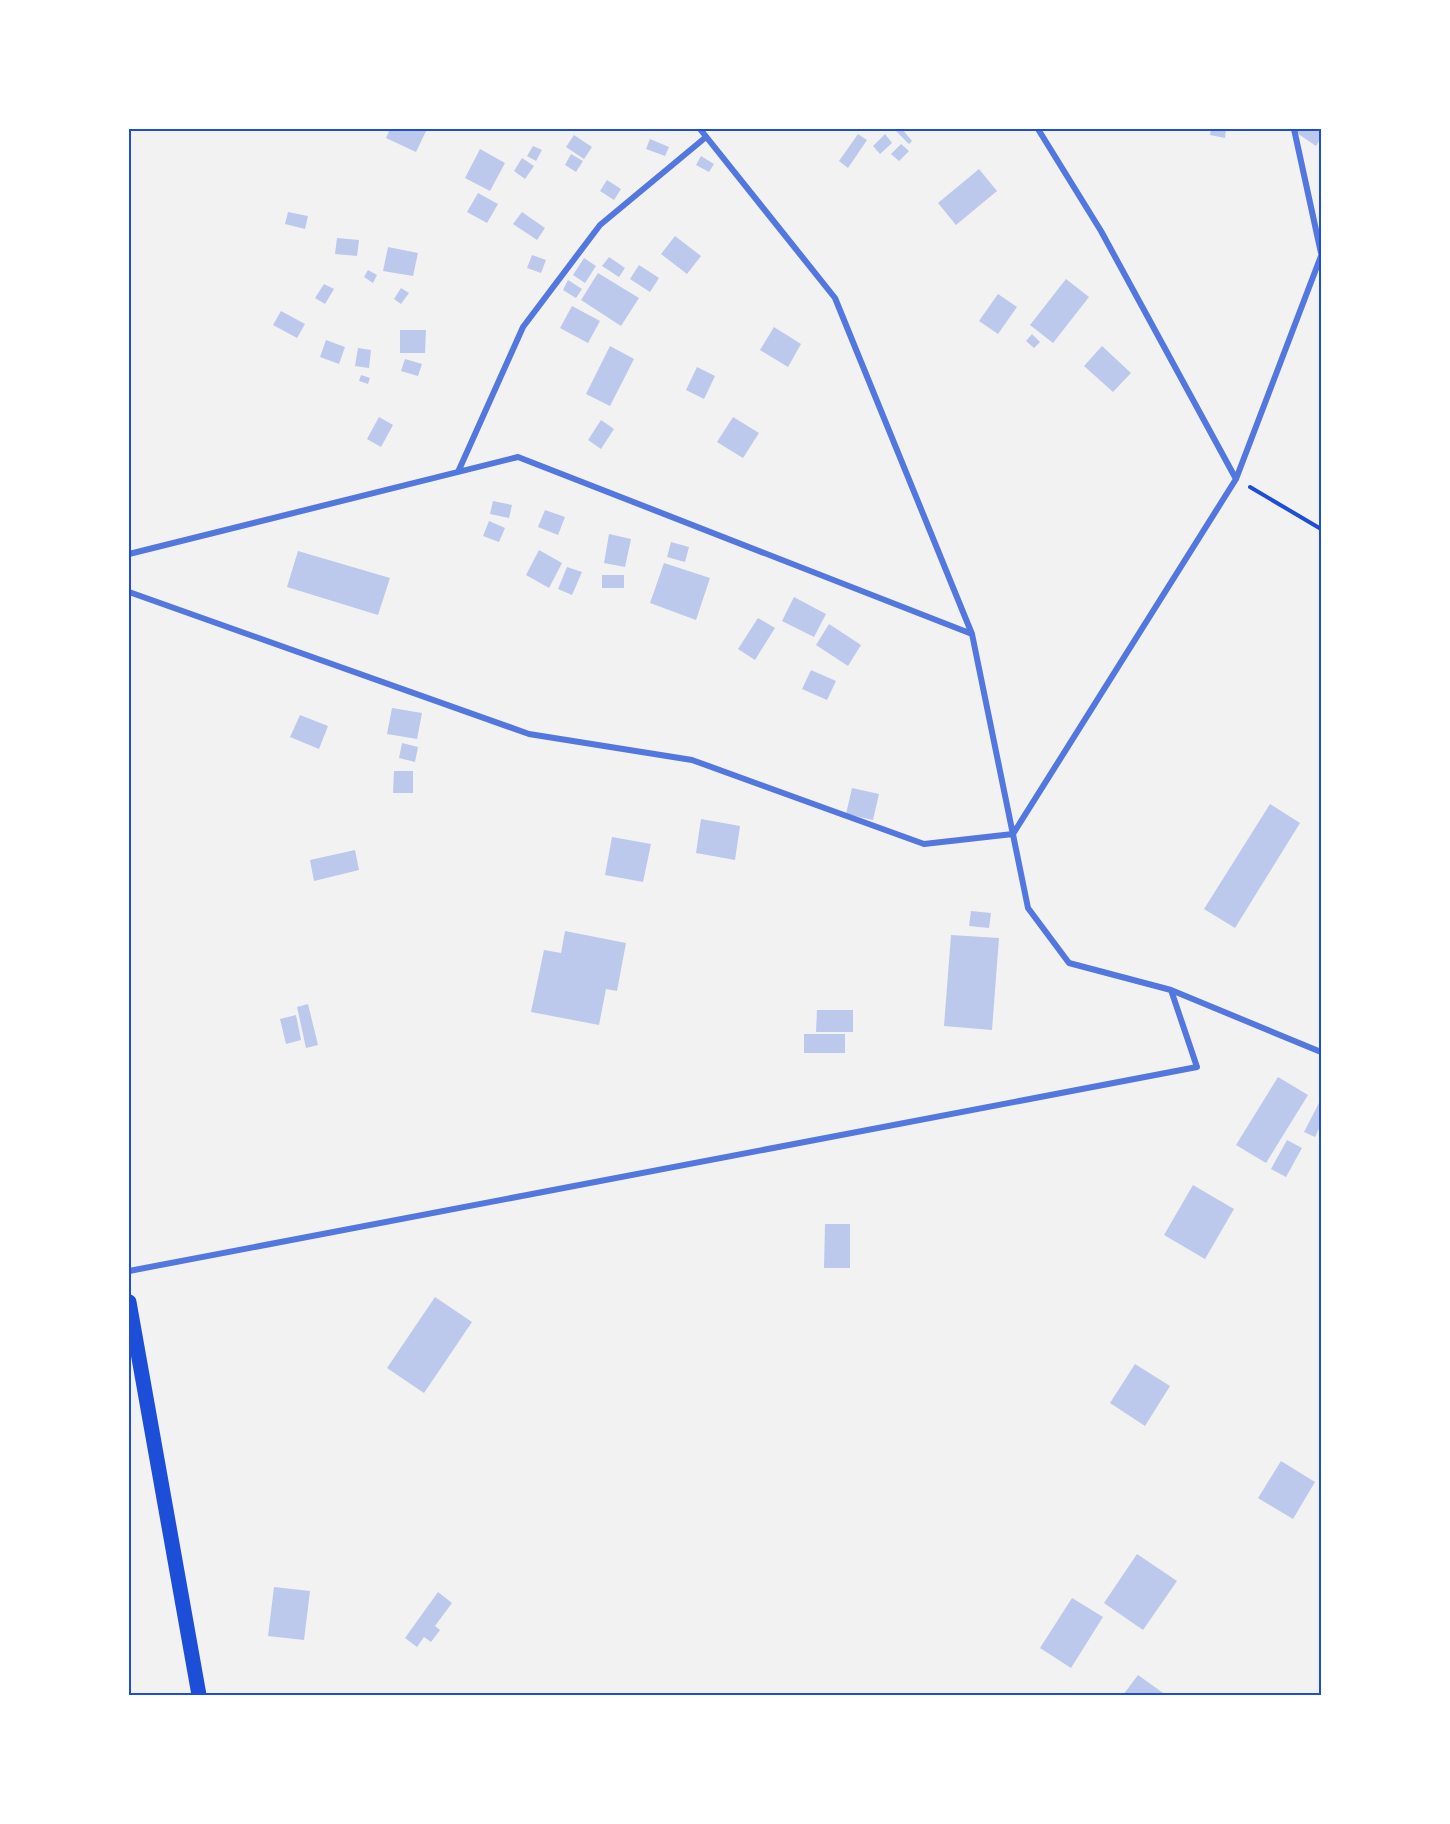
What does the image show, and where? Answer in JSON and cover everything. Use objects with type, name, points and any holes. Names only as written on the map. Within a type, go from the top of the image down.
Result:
[{"type":"main road","points":[[129,1302],[200,1695]]},
{"type":"street","points":[[700,129],[835,298],[972,634],[1028,908],[1069,963],[1172,990],[1321,1052]]},
{"type":"street","points":[[1038,129],[1101,231],[1236,479]]},
{"type":"street","points":[[1013,834],[1236,479],[1321,254],[1294,129]]},
{"type":"street","points":[[458,472],[523,327],[600,225],[706,137]]},
{"type":"street","points":[[129,554],[518,457],[972,634]]},
{"type":"street","points":[[129,592],[529,734],[692,760],[924,844],[1013,834]]},
{"type":"street","points":[[129,1271],[1197,1067],[1172,990]]},
{"type":"path","points":[[1236,479],[1321,529]]},
{"type":"building","points":[[390,129],[427,129],[416,152],[386,138]]},
{"type":"building","points":[[894,129],[902,129],[912,141],[909,144]]},
{"type":"building","points":[[1211,129],[1226,129],[1225,138],[1210,135]]},
{"type":"building","points":[[1291,129],[1321,129],[1321,138],[1316,146]]},
{"type":"building","points":[[858,134],[867,140],[848,168],[839,161]]},
{"type":"building","points":[[885,134],[892,143],[880,154],[873,146]]},
{"type":"building","points":[[574,135],[592,147],[584,159],[566,147]]},
{"type":"building","points":[[650,139],[669,147],[665,156],[646,149]]},
{"type":"building","points":[[901,144],[909,151],[899,161],[891,154]]},
{"type":"building","points":[[533,146],[542,150],[536,161],[527,156]]},
{"type":"building","points":[[480,149],[505,163],[490,191],[465,178]]},
{"type":"building","points":[[571,154],[583,161],[576,172],[565,165]]},
{"type":"building","points":[[701,156],[714,164],[709,172],[696,165]]},
{"type":"building","points":[[522,158],[534,166],[525,179],[514,171]]},
{"type":"building","points":[[979,169],[997,191],[956,225],[938,203]]},
{"type":"building","points":[[607,180],[621,189],[614,200],[600,191]]},
{"type":"building","points":[[478,193],[498,204],[487,223],[467,212]]},
{"type":"building","points":[[288,212],[308,216],[305,229],[285,224]]},
{"type":"building","points":[[522,212],[545,228],[537,240],[513,224]]},
{"type":"building","points":[[675,236],[701,256],[687,274],[661,254]]},
{"type":"building","points":[[337,238],[359,240],[357,256],[335,254]]},
{"type":"building","points":[[388,247],[418,253],[413,276],[383,271]]},
{"type":"building","points":[[532,255],[546,260],[541,273],[527,268]]},
{"type":"building","points":[[609,257],[625,268],[619,277],[602,266]]},
{"type":"building","points":[[584,258],[596,266],[585,283],[573,275]]},
{"type":"building","points":[[639,265],[659,278],[650,292],[630,279]]},
{"type":"building","points":[[368,270],[377,275],[373,283],[364,277]]},
{"type":"building","points":[[598,273],[639,298],[621,326],[581,300]]},
{"type":"building","points":[[1066,279],[1089,297],[1053,343],[1030,325]]},
{"type":"building","points":[[568,280],[582,289],[576,298],[563,290]]},
{"type":"building","points":[[324,284],[334,289],[325,304],[315,298]]},
{"type":"building","points":[[401,288],[409,293],[401,304],[394,299]]},
{"type":"building","points":[[998,294],[1017,307],[998,334],[979,321]]},
{"type":"building","points":[[572,306],[600,321],[588,343],[560,328]]},
{"type":"building","points":[[281,311],[305,324],[297,338],[273,325]]},
{"type":"building","points":[[774,327],[801,344],[788,367],[760,350]]},
{"type":"building","points":[[400,330],[426,330],[425,353],[400,353]]},
{"type":"building","points":[[1032,334],[1040,342],[1034,348],[1026,341]]},
{"type":"building","points":[[326,340],[345,347],[339,364],[320,357]]},
{"type":"building","points":[[610,346],[634,359],[610,406],[586,394]]},
{"type":"building","points":[[1102,346],[1131,373],[1113,392],[1084,366]]},
{"type":"building","points":[[358,348],[371,350],[369,368],[355,366]]},
{"type":"building","points":[[405,359],[422,364],[418,376],[401,371]]},
{"type":"building","points":[[697,367],[715,376],[704,399],[686,390]]},
{"type":"building","points":[[361,375],[370,378],[368,384],[359,381]]},
{"type":"building","points":[[379,417],[393,425],[381,447],[367,439]]},
{"type":"building","points":[[733,417],[759,433],[743,458],[717,442]]},
{"type":"building","points":[[601,420],[614,429],[601,449],[588,440]]},
{"type":"building","points":[[493,501],[512,505],[509,518],[490,514]]},
{"type":"building","points":[[545,510],[565,517],[558,535],[538,527]]},
{"type":"building","points":[[489,521],[505,528],[499,542],[483,536]]},
{"type":"building","points":[[609,534],[631,539],[625,567],[604,563]]},
{"type":"building","points":[[671,542],[689,547],[685,562],[667,557]]},
{"type":"building","points":[[539,550],[562,563],[549,588],[526,575]]},
{"type":"building","points":[[298,551],[390,578],[378,615],[287,587]]},
{"type":"building","points":[[664,563],[710,578],[696,620],[650,603]]},
{"type":"building","points":[[567,567],[582,572],[572,595],[558,589]]},
{"type":"building","points":[[602,575],[624,575],[624,588],[602,588]]},
{"type":"building","points":[[794,597],[826,614],[814,637],[782,621]]},
{"type":"building","points":[[758,618],[775,628],[755,660],[738,649]]},
{"type":"building","points":[[829,624],[861,645],[848,666],[816,645]]},
{"type":"building","points":[[811,670],[836,681],[827,700],[802,689]]},
{"type":"building","points":[[392,708],[422,713],[417,739],[387,734]]},
{"type":"building","points":[[300,715],[328,726],[319,749],[290,737]]},
{"type":"building","points":[[402,743],[418,747],[415,762],[399,758]]},
{"type":"building","points":[[394,771],[413,771],[413,793],[393,793]]},
{"type":"building","points":[[852,788],[879,794],[873,820],[846,814]]},
{"type":"building","points":[[1270,804],[1300,823],[1235,928],[1204,909]]},
{"type":"building","points":[[701,819],[740,826],[735,860],[696,853]]},
{"type":"building","points":[[612,837],[651,844],[643,882],[605,875]]},
{"type":"building","points":[[355,850],[359,870],[314,881],[310,860]]},
{"type":"building","points":[[971,911],[991,913],[989,928],[969,926]]},
{"type":"building","points":[[565,931],[626,943],[617,991],[606,989],[599,1025],[531,1012],[544,950],[561,953]]},
{"type":"building","points":[[951,935],[999,938],[992,1030],[944,1026]]},
{"type":"building","points":[[308,1004],[318,1045],[306,1048],[297,1007]]},
{"type":"building","points":[[817,1010],[853,1010],[853,1032],[816,1032]]},
{"type":"building","points":[[296,1015],[301,1040],[286,1044],[280,1019]]},
{"type":"building","points":[[804,1034],[845,1034],[845,1053],[804,1053]]},
{"type":"building","points":[[1278,1077],[1308,1095],[1266,1163],[1236,1145]]},
{"type":"building","points":[[1319,1103],[1321,1124],[1315,1137],[1304,1132]]},
{"type":"building","points":[[1287,1140],[1302,1148],[1286,1177],[1271,1169]]},
{"type":"building","points":[[1193,1185],[1234,1209],[1205,1259],[1164,1235]]},
{"type":"building","points":[[825,1224],[850,1224],[850,1268],[824,1268]]},
{"type":"building","points":[[435,1297],[472,1322],[424,1393],[387,1368]]},
{"type":"building","points":[[1135,1364],[1170,1386],[1145,1426],[1110,1403]]},
{"type":"building","points":[[1281,1461],[1315,1482],[1293,1519],[1258,1498]]},
{"type":"building","points":[[1137,1554],[1177,1581],[1143,1630],[1104,1603]]},
{"type":"building","points":[[274,1587],[310,1591],[304,1640],[268,1636]]},
{"type":"building","points":[[438,1592],[452,1603],[435,1626],[440,1630],[431,1642],[424,1637],[417,1647],[405,1638]]},
{"type":"building","points":[[1072,1598],[1103,1617],[1071,1668],[1040,1648]]},
{"type":"building","points":[[1138,1675],[1166,1695],[1123,1695]]}]
